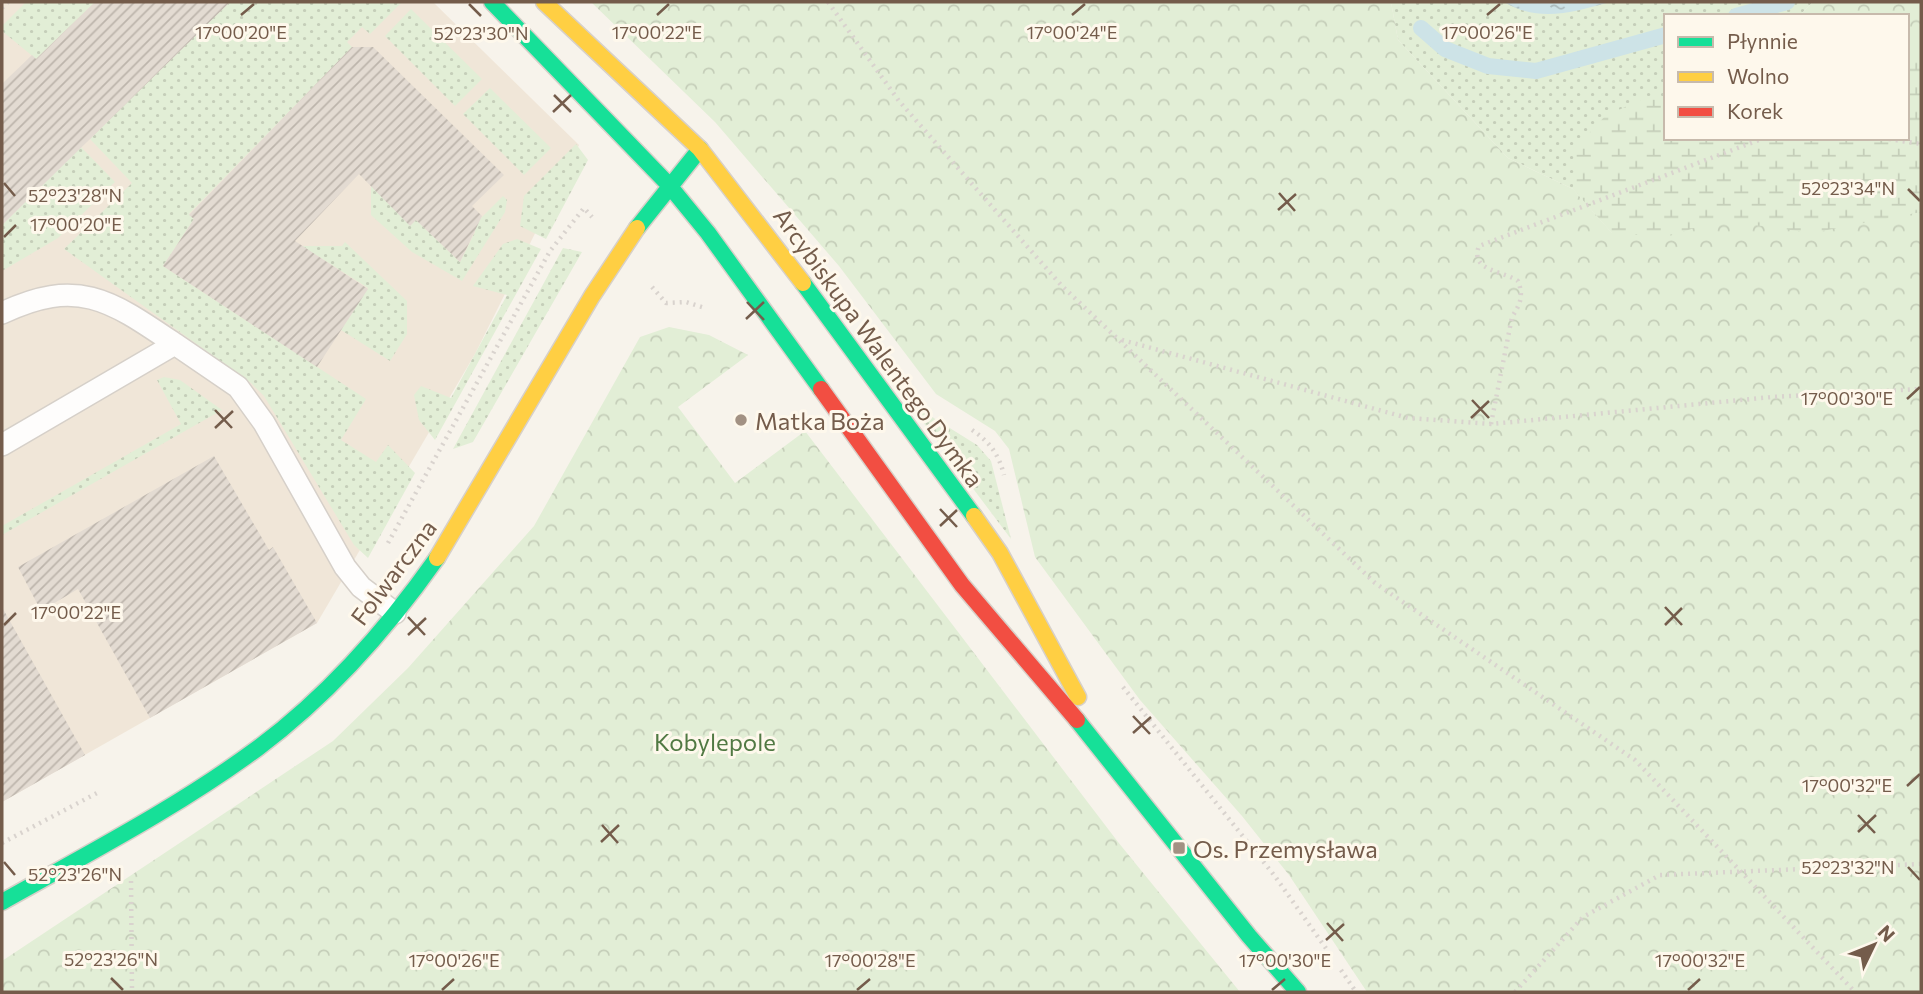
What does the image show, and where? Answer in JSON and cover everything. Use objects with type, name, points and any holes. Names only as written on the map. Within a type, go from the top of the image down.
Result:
[{"type":"street","name":"Arcybiskupa Walentego Dymka","points":[[492,2],[668,184],[962,584],[1116,766],[1249,936],[1298,992]]},
{"type":"street","name":"Arcybiskupa Walentego Dymka","points":[[544,2],[700,149],[807,286],[1000,553],[1116,766]]},
{"type":"street","name":"Folwarczna","points":[[2,902],[116,838],[230,768],[291,721],[351,663],[395,613],[437,558],[620,250],[668,184],[700,149]]},
{"type":"lane","points":[[2,313],[59,294],[98,297],[238,387],[264,423],[345,567],[361,586],[395,613]]},
{"type":"lane","points":[[2,445],[174,344]]},
{"type":"path","points":[[2,8],[8,2]]},
{"type":"path","points":[[828,2],[917,122],[1062,286],[1375,583],[1635,760],[1855,992]]},
{"type":"path","points":[[1491,424],[1512,317],[1521,304],[1522,296],[1518,281],[1485,267],[1476,254],[1479,246],[1758,140]]},
{"type":"path","points":[[1895,140],[1921,144]]},
{"type":"path","points":[[1120,340],[1408,418],[1491,424],[1772,397],[1921,389]]},
{"type":"path","points":[[963,425],[984,438],[999,457],[1005,482]]},
{"type":"path","points":[[1119,681],[1274,875],[1356,992]]},
{"type":"path","points":[[116,838],[133,887],[132,992]]},
{"type":"path","points":[[1515,992],[1583,917],[1660,875],[1921,864]]},
{"type":"shaded area","points":[[2,2],[433,2],[579,145],[475,354],[317,623],[2,802]]},
{"type":"green space","points":[[26,2],[95,2],[36,59],[2,31],[2,26]]},
{"type":"green space","points":[[230,2],[402,2],[370,34],[362,27],[347,42],[352,47],[189,214],[194,219],[163,266],[366,399],[341,440],[376,462],[388,445],[415,473],[368,558],[354,545],[264,396],[251,383],[64,249],[132,183],[90,139]]},
{"type":"green space","points":[[591,2],[1391,2],[1398,40],[1508,158],[1573,189],[1612,233],[1901,140],[1909,140],[1909,14],[1801,14],[1813,2],[1921,2],[1921,992],[1367,992],[1289,875],[1242,816],[1140,700],[1035,557],[1009,449],[995,431],[936,394],[839,266],[715,122]]},
{"type":"green space","points":[[1391,2],[1813,2],[1801,14],[1664,14],[1665,140],[1612,233],[1573,189],[1508,158],[1398,40]]},
{"type":"green space","points":[[411,9],[482,79],[455,106],[385,36]]},
{"type":"green space","points":[[1909,47],[1921,50],[1921,212],[1812,233],[1720,220],[1666,237],[1612,233],[1573,189],[1576,148],[1605,116],[1643,99],[1664,100],[1664,140],[1909,140]]},
{"type":"green space","points":[[490,88],[551,148],[524,175],[463,114]]},
{"type":"green space","points":[[576,144],[588,160],[546,239],[520,226],[524,196]]},
{"type":"green space","points":[[81,147],[115,182],[58,238],[2,271],[2,225]]},
{"type":"green space","points":[[371,177],[460,262],[475,232],[471,228],[503,196],[507,200],[505,212],[462,281],[412,252],[371,215]]},
{"type":"green space","points":[[517,239],[541,249],[435,440],[419,420],[414,395],[421,386],[451,398],[507,295],[473,286],[503,244]]},
{"type":"green space","points":[[345,242],[407,301],[407,334],[390,361],[341,330],[368,288],[302,246],[342,246]]},
{"type":"green space","points":[[563,248],[582,252],[473,442],[453,449]]},
{"type":"green space","name":"Kobylepole","points":[[669,327],[709,335],[748,355],[678,407],[735,483],[805,431],[1118,842],[1240,992],[2,992],[2,961],[333,741],[408,668],[534,526],[640,337]]},
{"type":"green space","points":[[164,377],[180,380],[222,410],[2,535],[2,526],[181,424],[157,380]]},
{"type":"green space","points":[[908,402],[977,445],[991,461],[1011,539]]},
{"type":"water","points":[[1504,2],[1610,2],[1570,12],[1543,14]]},
{"type":"building","points":[[95,2],[230,2],[2,225],[2,84],[32,55],[36,59]]},
{"type":"building","points":[[352,47],[373,47],[504,175],[472,206],[482,216],[460,262],[416,220],[410,226],[359,174],[295,241],[368,289],[317,367],[163,266],[194,219],[189,215]]},
{"type":"building","points":[[214,456],[269,550],[273,547],[317,623],[150,718],[78,589],[41,611],[18,567]]},
{"type":"building","points":[[2,607],[85,755],[2,802]]},
{"type":"waterway","points":[[1743,14],[1787,2]]},
{"type":"waterway","points":[[1421,28],[1445,49],[1488,66],[1536,71],[1664,36]]},
{"type":"traffic: fast","points":[[492,2],[668,184],[708,233],[821,389]]},
{"type":"traffic: fast","points":[[637,228],[700,149]]},
{"type":"traffic: fast","points":[[803,283],[974,516]]},
{"type":"traffic: fast","points":[[2,902],[165,810],[228,770],[284,728],[355,660],[398,610],[437,558]]},
{"type":"traffic: fast","points":[[1077,720],[1249,936],[1298,992]]},
{"type":"traffic: slow","points":[[544,2],[700,149],[803,283]]},
{"type":"traffic: slow","points":[[437,558],[592,296],[637,228]]},
{"type":"traffic: slow","points":[[974,516],[1000,553],[1078,697]]},
{"type":"traffic: jam","points":[[821,389],[962,585],[1077,720]]},
{"type":"place","name":"Matka Boża","points":[[741,420]]},
{"type":"place","name":"Os. Przemysława","points":[[1179,848]]}]
